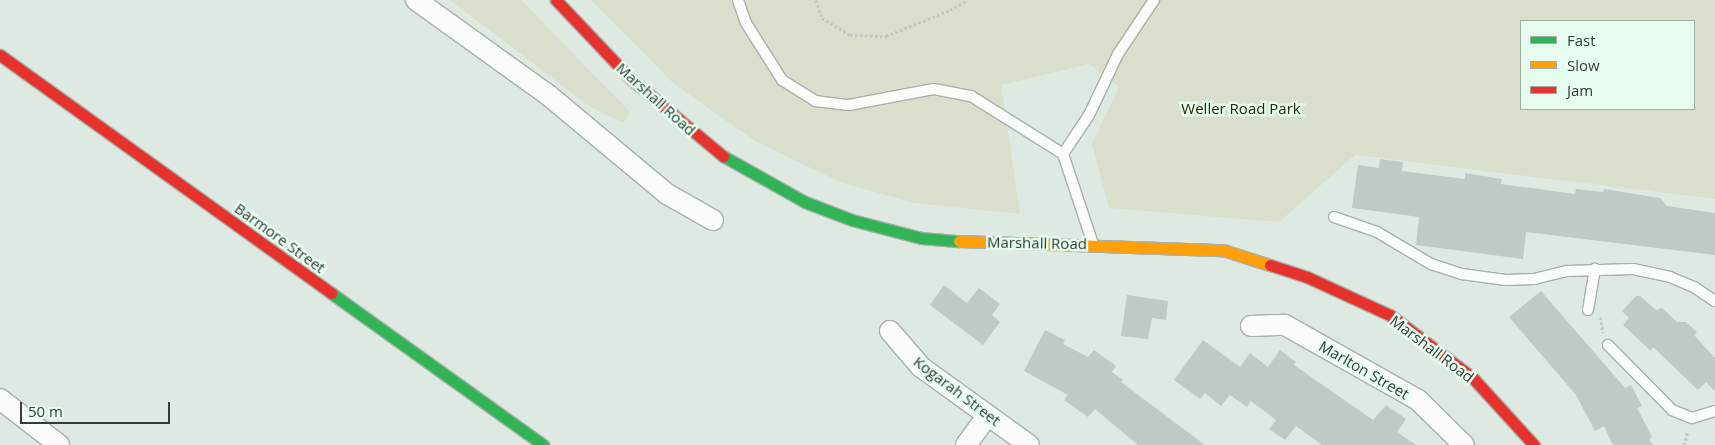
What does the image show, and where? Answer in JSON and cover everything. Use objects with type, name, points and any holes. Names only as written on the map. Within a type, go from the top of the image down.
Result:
[{"type":"main road","name":"Marshall Road","points":[[556,0],[632,80],[705,144],[736,166],[805,202],[852,220],[921,238],[976,243],[1093,244],[1223,250],[1315,280],[1397,321],[1473,378],[1534,445]]},
{"type":"main road","name":"Barmore Street","points":[[0,55],[543,445]]},
{"type":"street","points":[[416,0],[555,100],[622,160],[667,194],[713,220]]},
{"type":"street","name":"Marlton Street","points":[[1250,326],[1285,325],[1418,400],[1464,445]]},
{"type":"street","name":"Kogarah Street","points":[[890,331],[920,367],[1029,445]]},
{"type":"street","points":[[0,399],[59,445]]},
{"type":"street","points":[[966,445],[988,415]]},
{"type":"lane","points":[[738,0],[746,23],[782,80],[815,101],[849,105],[934,89],[971,96],[1063,154],[1093,244]]},
{"type":"lane","points":[[1063,154],[1089,116],[1118,54],[1154,0]]},
{"type":"lane","points":[[1334,217],[1377,232],[1431,264],[1462,274],[1506,280],[1595,269],[1633,269],[1670,277],[1694,287],[1715,301]]},
{"type":"lane","points":[[1589,308],[1595,269]]},
{"type":"lane","points":[[1608,345],[1672,410],[1692,418],[1715,411]]},
{"type":"path","points":[[816,0],[822,18],[850,35],[886,36],[950,10],[967,0]]},
{"type":"path","points":[[1589,308],[1600,309],[1600,327],[1608,345]]},
{"type":"green space","points":[[450,0],[521,0],[630,112],[623,123],[590,107]]},
{"type":"green space","name":"Weller Road Park","points":[[591,0],[1715,0],[1715,199],[1355,155],[1279,222],[1109,208],[1092,144],[1119,87],[1089,64],[1001,85],[1020,214],[914,203],[840,182],[755,141],[673,83]]},
{"type":"building","points":[[1380,159],[1403,162],[1402,171],[1465,179],[1465,173],[1502,179],[1501,184],[1575,194],[1576,189],[1603,192],[1604,189],[1660,198],[1667,206],[1715,213],[1715,255],[1526,232],[1523,259],[1416,245],[1419,217],[1352,208],[1358,165],[1379,168]]},
{"type":"building","points":[[944,285],[967,303],[979,288],[1000,304],[992,315],[1000,322],[983,345],[930,305]]},
{"type":"building","points":[[1541,291],[1625,388],[1631,385],[1642,406],[1637,408],[1652,437],[1649,439],[1653,445],[1613,445],[1604,426],[1595,431],[1576,395],[1509,317]]},
{"type":"building","points":[[1127,295],[1168,301],[1166,320],[1152,318],[1148,339],[1121,336]]},
{"type":"building","points":[[1636,296],[1640,296],[1656,310],[1662,308],[1677,322],[1686,322],[1697,332],[1694,335],[1715,358],[1715,391],[1706,382],[1698,390],[1653,347],[1651,351],[1623,325],[1629,318],[1622,311]]},
{"type":"building","points":[[1045,330],[1065,340],[1063,344],[1088,357],[1094,350],[1116,366],[1112,372],[1123,380],[1121,382],[1205,445],[1138,445],[1095,409],[1088,417],[1064,400],[1068,395],[1024,371]]},
{"type":"building","points":[[1203,340],[1240,367],[1250,353],[1268,367],[1280,350],[1296,362],[1294,365],[1373,420],[1386,405],[1406,419],[1397,432],[1416,445],[1322,445],[1296,426],[1285,440],[1269,429],[1276,420],[1251,401],[1247,407],[1230,395],[1221,406],[1205,393],[1200,399],[1174,380]]},
{"type":"traffic: fast","points":[[723,156],[805,202],[852,220],[921,238],[959,241]]},
{"type":"traffic: fast","points":[[331,293],[543,445]]},
{"type":"traffic: slow","points":[[959,241],[1223,250],[1270,265]]},
{"type":"traffic: jam","points":[[556,0],[632,80],[723,156]]},
{"type":"traffic: jam","points":[[0,55],[331,293]]},
{"type":"traffic: jam","points":[[1270,265],[1307,277],[1390,315],[1473,378],[1534,445]]}]
